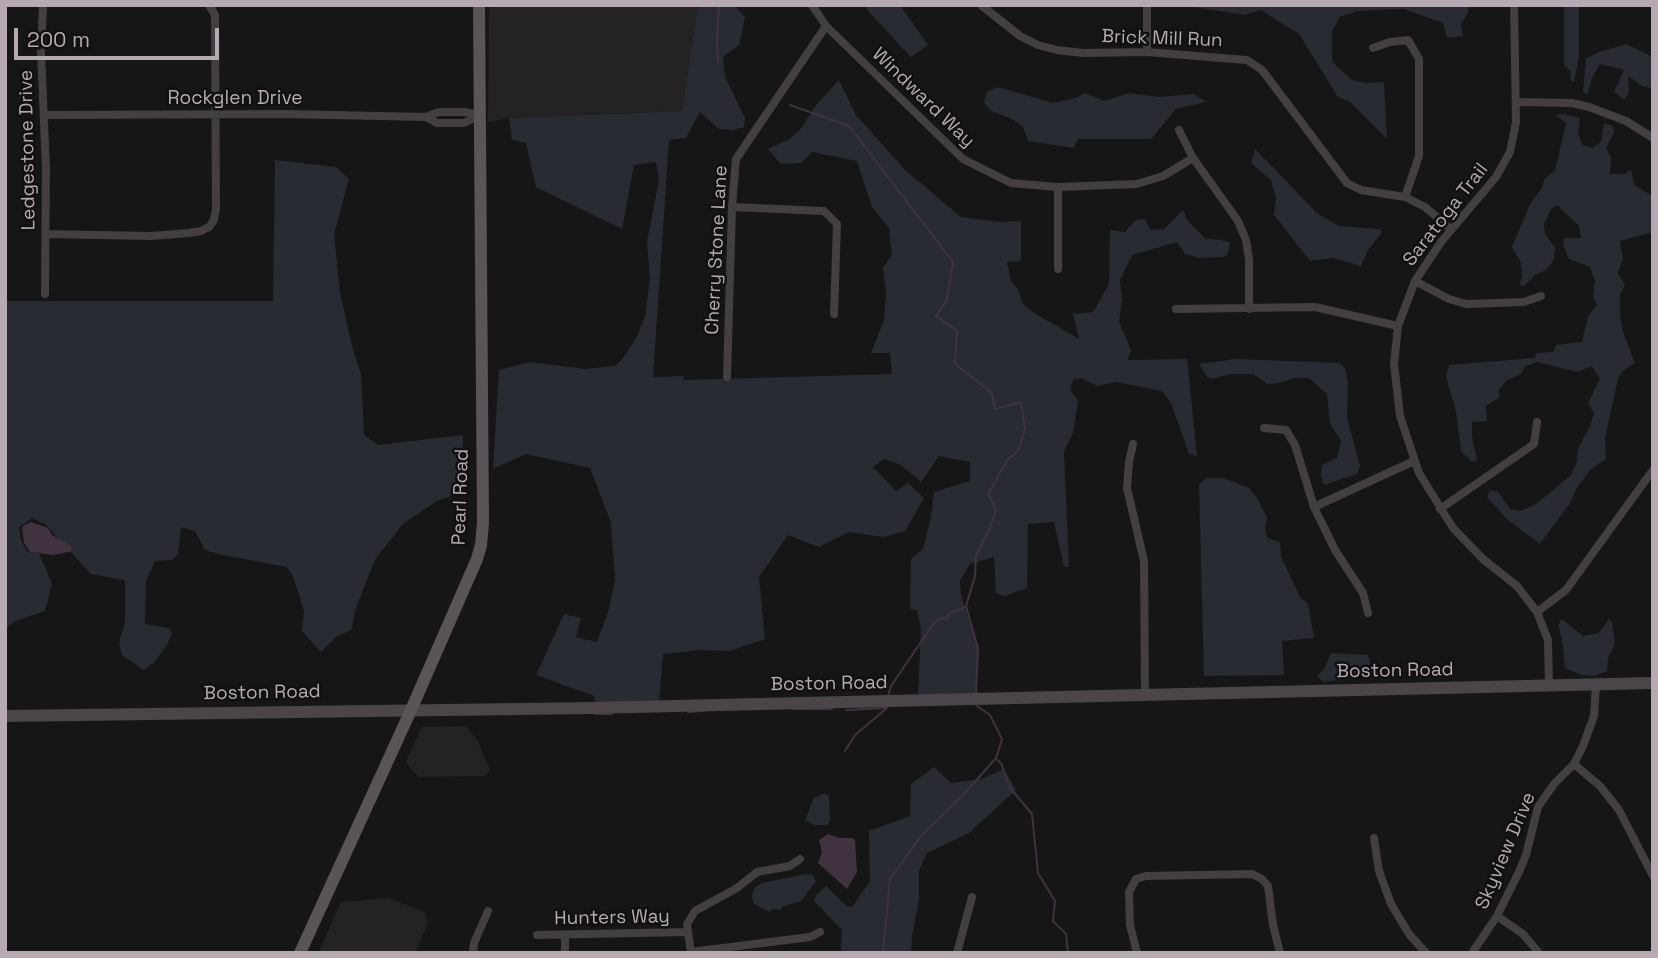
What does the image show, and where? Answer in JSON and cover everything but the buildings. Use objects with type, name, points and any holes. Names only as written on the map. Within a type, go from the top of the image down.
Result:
[{"type":"main road","name":"Pearl Road","points":[[300,953],[411,710],[481,545],[483,509],[479,5]]},
{"type":"street","name":"Ledgestone Drive","points":[[43,5],[41,52],[45,294]]},
{"type":"street","points":[[46,234],[151,236],[201,231],[209,227],[214,220],[215,15],[209,5]]},
{"type":"street","name":"Windward Way","points":[[812,5],[826,26],[963,159],[1011,183],[1058,187],[1137,184],[1163,176],[1193,158]]},
{"type":"street","name":"Brick Mill Run","points":[[981,5],[1020,36],[1057,50],[1083,53],[1147,52],[1247,60],[1262,70],[1347,183],[1361,190],[1405,197],[1425,207],[1451,229]]},
{"type":"street","points":[[1147,5],[1147,52]]},
{"type":"street","name":"Saratoga Trail","points":[[1514,5],[1514,138],[1504,167],[1451,229],[1415,281],[1398,326],[1394,364],[1397,400],[1404,433],[1414,461],[1440,509],[1468,544],[1517,586],[1537,612],[1548,640],[1549,686]]},
{"type":"street","name":"Cherry Stone Lane","points":[[727,377],[736,159],[826,26]]},
{"type":"street","points":[[1373,48],[1408,40],[1419,59],[1419,156],[1405,197]]},
{"type":"street","points":[[1516,102],[1572,103],[1589,107],[1626,121],[1653,138]]},
{"type":"street","name":"Rockglen Drive","points":[[44,115],[286,114],[426,117],[439,112],[480,115]]},
{"type":"street","points":[[1179,130],[1193,158],[1238,221],[1246,240],[1249,259],[1249,309]]},
{"type":"street","points":[[1058,187],[1058,269]]},
{"type":"street","points":[[732,206],[824,211],[836,224],[834,314]]},
{"type":"street","points":[[1415,281],[1457,302],[1524,302],[1541,296]]},
{"type":"street","points":[[1176,309],[1315,307],[1398,326]]},
{"type":"street","points":[[1440,509],[1534,444],[1537,422]]},
{"type":"street","points":[[1264,428],[1286,430],[1295,445],[1314,508],[1335,550],[1363,593],[1368,612]]},
{"type":"street","points":[[1133,444],[1127,488],[1144,561],[1145,696]]},
{"type":"street","points":[[1314,508],[1414,461]]},
{"type":"street","points":[[1537,612],[1566,590],[1653,470]]},
{"type":"street","name":"Boston Road","points":[[5,716],[1145,696],[1653,683]]},
{"type":"street","name":"Skyview Drive","points":[[1472,953],[1497,916],[1526,855],[1538,807],[1554,783],[1574,764],[1590,730],[1596,702],[1596,685]]},
{"type":"street","points":[[1574,764],[1600,786],[1619,810],[1653,876]]},
{"type":"street","points":[[1374,838],[1379,870],[1391,904],[1409,934],[1426,953]]},
{"type":"street","points":[[800,859],[790,866],[757,872],[737,888],[695,911],[690,917],[687,932],[691,952],[810,937],[820,932]]},
{"type":"street","points":[[1137,953],[1130,925],[1129,892],[1136,878],[1252,874],[1265,881],[1270,892],[1273,925],[1280,953]]},
{"type":"street","points":[[957,953],[972,897]]},
{"type":"street","points":[[473,953],[474,943],[488,911]]},
{"type":"street","points":[[1497,916],[1527,938],[1539,953]]},
{"type":"street","name":"Hunters Way","points":[[537,935],[687,932]]},
{"type":"street","points":[[565,935],[565,953]]},
{"type":"shaded area","points":[[489,5],[698,5],[682,111],[509,118],[488,122]]},
{"type":"shaded area","points":[[698,5],[734,5],[745,17],[739,45],[723,57],[725,77],[745,118],[744,127],[733,130],[719,129],[700,112],[686,138],[669,140],[653,377],[683,376],[684,380],[892,374],[890,353],[871,353],[884,320],[886,293],[883,267],[892,255],[889,228],[872,207],[857,161],[812,152],[801,163],[781,164],[768,149],[788,140],[800,130],[816,105],[839,80],[856,115],[906,171],[961,217],[1000,222],[1021,221],[1021,261],[1007,262],[1011,281],[1019,291],[1022,303],[1031,311],[1079,339],[1073,314],[1093,312],[1109,284],[1110,230],[1125,232],[1136,220],[1145,219],[1150,230],[1164,229],[1183,210],[1187,220],[1206,239],[1230,243],[1228,253],[1224,257],[1200,258],[1185,254],[1177,242],[1132,255],[1120,280],[1122,300],[1119,322],[1131,350],[1128,360],[1187,359],[1197,456],[1189,454],[1171,403],[1162,391],[1116,382],[1097,386],[1081,378],[1073,380],[1070,390],[1078,400],[1073,433],[1064,452],[1069,567],[1064,567],[1054,522],[1028,524],[1027,588],[1005,596],[996,593],[994,557],[970,564],[960,581],[961,595],[978,648],[976,695],[918,694],[921,630],[917,610],[910,609],[911,559],[923,549],[934,492],[970,481],[970,462],[939,456],[921,482],[901,465],[884,459],[873,467],[896,491],[908,483],[924,498],[905,531],[884,537],[849,532],[819,547],[788,535],[759,577],[765,639],[730,651],[701,650],[663,654],[659,702],[596,703],[594,696],[536,675],[564,614],[581,618],[576,637],[597,642],[609,609],[615,580],[611,523],[590,468],[526,454],[493,469],[499,370],[529,362],[585,369],[615,366],[624,357],[645,317],[650,279],[647,242],[659,180],[656,162],[634,165],[622,229],[536,187],[526,143],[512,140],[509,118],[682,111]]},
{"type":"shaded area","points":[[866,5],[900,5],[928,45],[911,57],[868,11]]},
{"type":"shaded area","points":[[1194,5],[1469,5],[1468,13],[1461,24],[1463,36],[1447,38],[1443,23],[1404,9],[1357,11],[1340,17],[1332,31],[1332,62],[1352,80],[1366,83],[1384,82],[1387,139],[1350,102],[1338,97],[1299,34],[1261,10],[1245,15]]},
{"type":"shaded area","points":[[1564,5],[1579,5],[1579,57],[1574,82],[1570,80],[1571,72],[1564,65]]},
{"type":"shaded area","points":[[1626,44],[1653,57],[1653,88],[1642,86],[1628,76],[1629,92],[1624,100],[1614,92],[1624,70],[1600,64],[1587,95],[1583,92],[1586,59]]},
{"type":"shaded area","points":[[998,87],[1053,103],[1085,93],[1104,101],[1129,93],[1159,97],[1194,94],[1206,102],[1176,109],[1151,139],[1078,139],[1074,148],[1028,141],[1023,127],[990,110],[984,102],[987,92]]},
{"type":"shaded area","points":[[1565,114],[1580,118],[1578,133],[1582,145],[1592,148],[1601,142],[1604,123],[1613,126],[1614,133],[1606,148],[1611,157],[1610,174],[1625,174],[1631,169],[1634,185],[1653,196],[1653,232],[1620,241],[1623,259],[1618,273],[1625,285],[1620,294],[1620,317],[1635,363],[1618,378],[1605,439],[1606,459],[1590,470],[1540,544],[1508,520],[1487,497],[1490,490],[1498,492],[1510,509],[1520,511],[1536,504],[1571,475],[1577,462],[1578,448],[1594,413],[1588,403],[1600,379],[1592,366],[1578,372],[1536,362],[1524,367],[1521,374],[1507,380],[1498,391],[1500,397],[1486,406],[1487,421],[1472,422],[1477,460],[1472,462],[1461,451],[1456,411],[1446,377],[1449,365],[1535,358],[1536,353],[1553,352],[1556,345],[1582,342],[1588,316],[1597,305],[1593,296],[1595,281],[1590,267],[1569,259],[1563,244],[1564,238],[1581,238],[1579,226],[1557,205],[1551,209],[1544,224],[1545,234],[1555,247],[1554,260],[1546,270],[1535,275],[1524,286],[1520,285],[1521,263],[1512,247],[1530,204],[1542,188],[1545,178],[1555,171],[1566,123],[1555,115]]},
{"type":"shaded area","points":[[1255,149],[1318,214],[1339,226],[1381,229],[1381,234],[1368,250],[1361,266],[1334,258],[1310,261],[1274,215],[1276,198],[1271,180],[1251,163]]},
{"type":"shaded area","points":[[275,160],[336,167],[349,179],[334,234],[340,292],[361,374],[364,435],[378,445],[463,435],[462,492],[437,501],[403,524],[375,559],[355,611],[352,629],[336,637],[321,652],[302,631],[304,611],[293,576],[287,567],[205,550],[195,531],[181,527],[178,554],[173,560],[155,561],[146,581],[145,624],[169,628],[172,634],[155,662],[144,670],[122,655],[119,642],[125,623],[125,580],[91,574],[46,525],[32,518],[19,527],[21,540],[27,552],[39,553],[52,584],[45,611],[18,620],[5,628],[5,301],[273,301]]},
{"type":"shaded area","points":[[1236,359],[1340,363],[1345,368],[1348,384],[1347,417],[1360,466],[1357,474],[1324,485],[1321,477],[1322,465],[1337,458],[1341,440],[1330,424],[1327,394],[1309,378],[1267,384],[1253,374],[1231,374],[1212,379],[1207,377],[1199,364]]},
{"type":"shaded area","points":[[1206,478],[1223,478],[1249,488],[1258,499],[1267,518],[1267,538],[1280,542],[1281,556],[1300,597],[1308,604],[1314,638],[1282,641],[1284,675],[1204,676],[1199,485]]},
{"type":"shaded area","points":[[31,522],[48,528],[52,535],[70,545],[73,551],[54,555],[30,552],[24,543],[22,528]]},
{"type":"shaded area","points":[[1562,619],[1583,636],[1599,633],[1609,619],[1612,622],[1615,644],[1608,659],[1607,671],[1594,676],[1582,675],[1565,668],[1558,625]]},
{"type":"shaded area","points":[[1331,653],[1368,655],[1368,670],[1358,677],[1324,682],[1317,677]]},
{"type":"shaded area","points":[[466,726],[477,739],[490,770],[485,776],[419,777],[409,767],[406,761],[422,727]]},
{"type":"shaded area","points":[[934,767],[951,783],[982,779],[1004,769],[1016,790],[969,833],[927,853],[919,871],[919,899],[911,953],[841,953],[842,930],[814,901],[816,895],[826,886],[848,907],[853,906],[870,881],[869,831],[910,816],[911,784]]},
{"type":"shaded area","points":[[825,793],[829,796],[830,821],[827,825],[814,825],[805,820],[814,798]]},
{"type":"shaded area","points":[[828,834],[839,838],[853,838],[855,841],[857,872],[847,889],[818,863],[822,852],[819,840]]},
{"type":"shaded area","points":[[813,875],[816,881],[801,901],[783,906],[781,910],[772,909],[770,912],[754,904],[752,896],[755,887],[762,883]]},
{"type":"shaded area","points":[[388,898],[425,912],[428,923],[415,953],[318,953],[341,902]]},
{"type":"waterway","points":[[718,62],[719,5]]},
{"type":"waterway","points":[[790,105],[849,126],[953,262],[947,300],[936,316],[957,331],[955,364],[992,393],[995,409],[1021,402],[1025,429],[1019,449],[1007,461],[988,494],[996,510],[976,555],[975,576],[966,606],[978,648],[976,694]]},
{"type":"waterway","points":[[888,696],[891,686],[934,623],[965,607]]},
{"type":"waterway","points":[[883,953],[890,879],[920,837],[996,758],[1002,739],[990,715],[977,706]]},
{"type":"waterway","points":[[846,710],[886,708]]},
{"type":"waterway","points":[[845,751],[855,735],[887,708]]},
{"type":"waterway","points":[[793,709],[832,709]]},
{"type":"waterway","points":[[688,712],[703,711]]},
{"type":"waterway","points":[[595,714],[612,714]]},
{"type":"waterway","points":[[997,760],[1001,763],[1010,788],[1032,814],[1038,873],[1055,901],[1053,921],[1066,934],[1068,953]]}]
